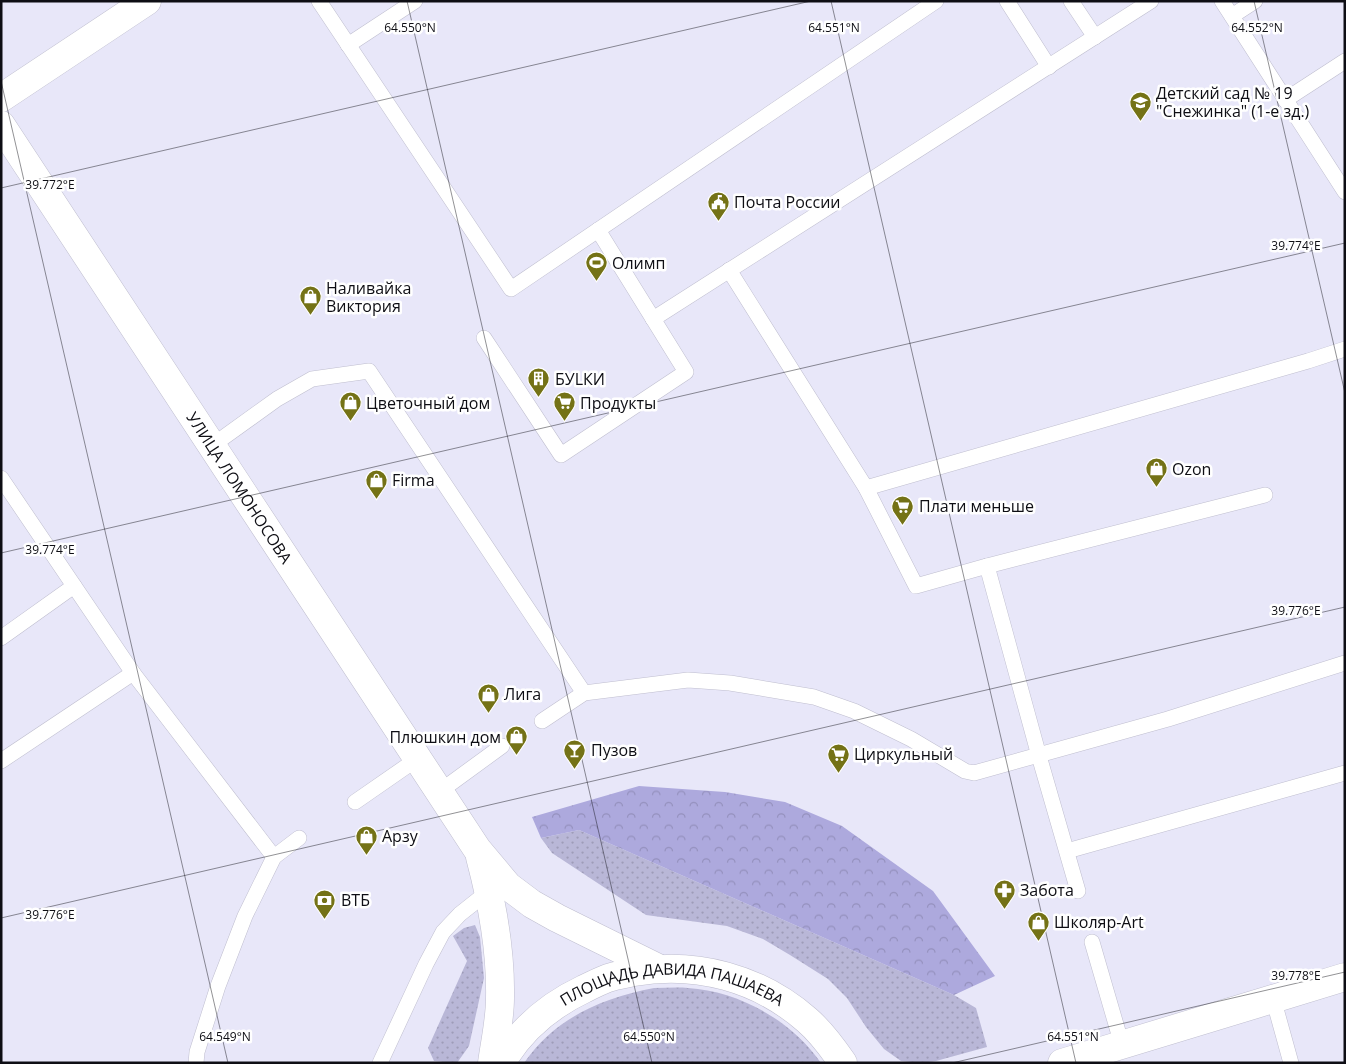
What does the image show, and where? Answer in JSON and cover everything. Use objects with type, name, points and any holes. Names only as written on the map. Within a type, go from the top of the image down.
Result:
[{"type":"street","points":[[1,98],[147,1]]},
{"type":"street","name":"УЛИЦА ЛОМОНОСОВА","points":[[1,125],[477,849]]},
{"type":"street","points":[[477,849],[489,891],[497,943],[500,997],[492,1063]]},
{"type":"street","points":[[477,849],[508,886],[532,904],[658,968]]},
{"type":"street","name":"ПЛОЩАДЬ ДАВИДА ПАШАЕВА","points":[[501,1063],[526,1029],[563,999],[607,978],[658,968],[690,968],[724,974],[758,987],[795,1010],[816,1029],[836,1053],[865,1063]]},
{"type":"street","points":[[1062,1063],[1345,977]]},
{"type":"lane","points":[[319,1],[511,289],[936,1]]},
{"type":"lane","points":[[348,46],[415,1]]},
{"type":"lane","points":[[1007,1],[1049,67]]},
{"type":"lane","points":[[1071,1],[1095,37]]},
{"type":"lane","points":[[652,319],[1151,1]]},
{"type":"lane","points":[[1222,1],[1345,192]]},
{"type":"lane","points":[[1232,16],[1255,1]]},
{"type":"lane","points":[[1285,100],[1345,61]]},
{"type":"lane","points":[[484,338],[561,455],[686,372],[598,230]]},
{"type":"lane","points":[[729,270],[866,488],[916,586],[1265,495]]},
{"type":"lane","points":[[866,488],[1299,364],[1345,349]]},
{"type":"lane","points":[[213,445],[276,399],[312,379],[369,371],[584,693]]},
{"type":"lane","points":[[1,478],[133,673],[274,857]]},
{"type":"lane","points":[[987,566],[1078,891]]},
{"type":"lane","points":[[1,638],[74,586]]},
{"type":"lane","points":[[542,721],[584,693],[688,680],[738,684],[814,697],[854,711],[911,739],[965,771],[974,773],[1168,719],[1345,663]]},
{"type":"lane","points":[[1,760],[133,673]]},
{"type":"lane","points":[[439,792],[502,746]]},
{"type":"lane","points":[[355,802],[417,759]]},
{"type":"lane","points":[[1067,851],[1345,773]]},
{"type":"lane","points":[[196,1063],[215,996],[245,916],[274,857],[299,838]]},
{"type":"lane","points":[[383,1062],[426,964],[443,932],[460,914],[489,891]]},
{"type":"lane","points":[[1092,942],[1122,1046]]},
{"type":"lane","points":[[1273,998],[1291,1063]]},
{"type":"shaded area","points":[[579,830],[954,995],[976,1008],[987,1047],[936,1061],[921,1063],[901,1061],[884,1049],[866,1027],[847,998],[828,979],[790,955],[763,939],[727,926],[646,915],[552,853],[541,838]]},
{"type":"shaded area","points":[[475,925],[480,937],[484,978],[469,1046],[457,1063],[434,1061],[428,1048],[467,961],[453,936],[464,928]]},
{"type":"shaded area","points":[[654,988],[707,990],[745,1002],[763,1011],[795,1034],[821,1063],[524,1063],[536,1047],[550,1034],[581,1012],[616,998]]},
{"type":"green space","points":[[639,786],[725,792],[785,802],[842,826],[933,891],[995,976],[954,995],[579,830],[541,838],[532,817]]},
{"type":"place","name":"Детский сад № 19 \"Снежинка\" (1-е зд.)","points":[[1140,121]]},
{"type":"place","name":"Почта России","points":[[718,221]]},
{"type":"place","name":"Олимп","points":[[596,282]]},
{"type":"place","name":"Наливайка Виктория","points":[[310,316]]},
{"type":"place","name":"БУLКИ","points":[[539,398]]},
{"type":"place","name":"Цветочный дом","points":[[350,422]]},
{"type":"place","name":"Продукты","points":[[564,422]]},
{"type":"place","name":"Ozon","points":[[1156,488]]},
{"type":"place","name":"Firma","points":[[376,499]]},
{"type":"place","name":"Плати меньше","points":[[903,525]]},
{"type":"place","name":"Лига","points":[[488,713]]},
{"type":"place","name":"Плюшкин дом","points":[[517,756]]},
{"type":"place","name":"Пузов","points":[[575,769]]},
{"type":"place","name":"Циркульный","points":[[838,773]]},
{"type":"place","name":"Арзу","points":[[366,855]]},
{"type":"place","name":"Забота","points":[[1004,909]]},
{"type":"place","name":"ВТБ","points":[[325,919]]},
{"type":"place","name":"Школяр-Art","points":[[1038,941]]}]
